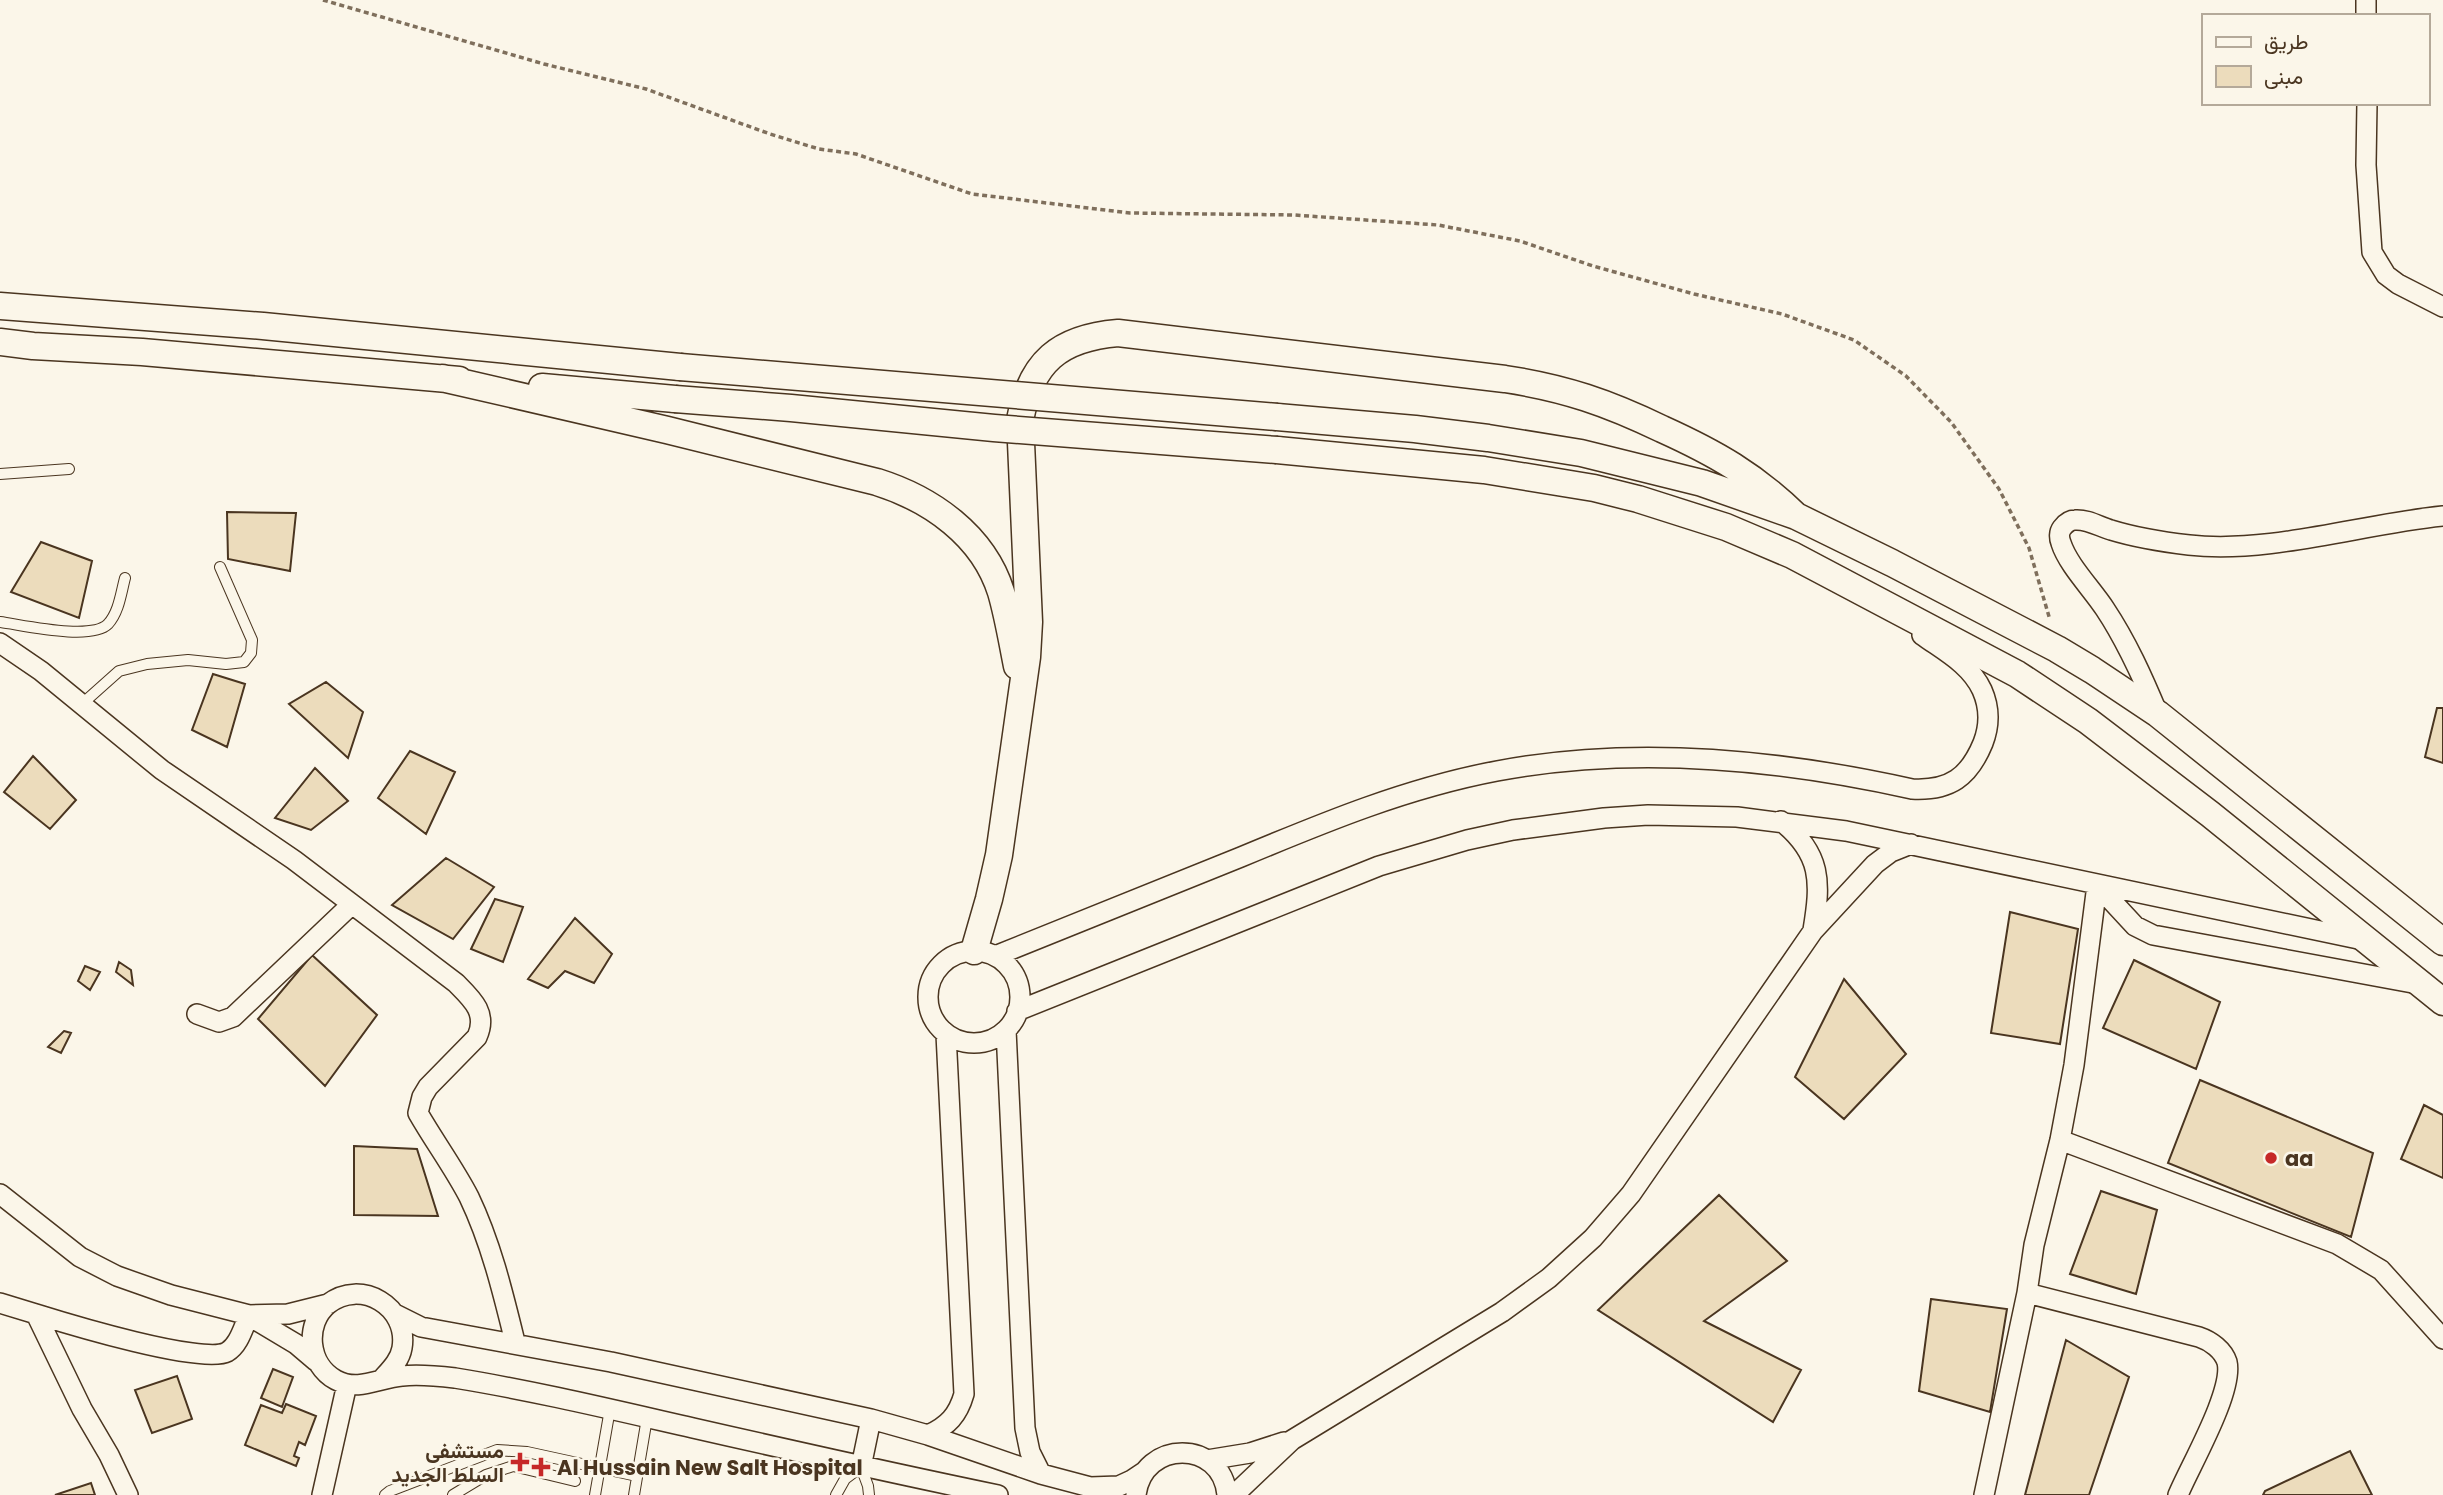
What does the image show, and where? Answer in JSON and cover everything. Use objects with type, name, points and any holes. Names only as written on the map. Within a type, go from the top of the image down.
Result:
[{"type":"main road","points":[[0,306],[263,326],[681,367],[1427,430],[1581,453],[1702,483],[1796,516],[2057,649],[2158,714],[2443,942]]},
{"type":"main road","points":[[984,953],[1023,693],[1028,622],[1020,420],[1024,397],[1034,376],[1048,358],[1064,347],[1099,335],[1137,335],[1505,379],[1560,389],[1613,406],[1713,452],[1757,481],[1796,516]]},
{"type":"main road","points":[[0,342],[1277,450],[1484,470],[1594,488],[1638,499],[1726,527],[1792,555],[2017,674],[2088,721],[2210,814],[2443,1002]]},
{"type":"main road","points":[[442,379],[667,429],[877,482],[904,491],[929,504],[951,520],[988,564],[1000,589],[1023,693]]},
{"type":"main road","points":[[2210,814],[2237,776]]},
{"type":"street","points":[[2367,105],[2365,165],[2372,252],[2386,275],[2443,307]]},
{"type":"street","points":[[2158,714],[2126,645],[2106,610],[2064,551],[2059,540],[2060,530],[2065,524],[2074,520],[2088,522],[2139,538],[2192,546],[2222,547],[2249,546],[2443,516]]},
{"type":"street","points":[[984,953],[1008,966],[1016,979],[1019,995],[1017,1011],[1006,1030],[995,1038],[970,1043],[946,1034],[935,1022],[929,1007],[928,990],[933,975],[944,962],[957,954],[984,953],[1360,808],[1452,781],[1499,771],[1594,760],[1701,759],[1807,769],[1912,789],[1941,787],[1967,772],[1975,760],[1989,727],[1988,709],[1982,689],[1970,672],[1956,658],[1923,636],[1894,608]]},
{"type":"street","points":[[0,643],[41,671],[162,771],[294,860],[456,983],[470,997],[481,1014],[482,1027],[477,1037],[428,1087],[418,1113],[468,1196],[489,1245],[514,1342]]},
{"type":"street","points":[[1017,1011],[1379,866],[1468,840],[1558,822],[1615,817],[1693,815],[1781,821],[1910,844],[2370,941]]},
{"type":"street","points":[[1781,821],[1807,847],[1815,863],[1819,881],[1812,931]]},
{"type":"street","points":[[1234,1495],[1292,1440],[1502,1312],[1549,1278],[1592,1238],[1631,1194],[1812,931],[1875,864],[1891,852],[1910,844]]},
{"type":"street","points":[[2097,885],[2135,926],[2153,934],[2419,984]]},
{"type":"street","points":[[1984,1495],[2027,1293],[2044,1198],[2060,1140],[2076,1052],[2097,885]]},
{"type":"street","points":[[197,1014],[219,1022],[233,1017],[351,905]]},
{"type":"street","points":[[1006,1030],[1026,1428],[1030,1452],[1041,1474]]},
{"type":"street","points":[[929,1435],[942,1429],[952,1419],[964,1394],[946,1034]]},
{"type":"street","points":[[2060,1140],[2337,1244],[2381,1270],[2443,1339]]},
{"type":"street","points":[[0,1194],[80,1257],[108,1271],[171,1295],[248,1315],[288,1314],[328,1304],[355,1293],[378,1299],[395,1314],[421,1327],[514,1342],[871,1419],[929,1435],[1068,1483],[1104,1488],[1132,1480],[1166,1455],[1180,1452],[1194,1454],[1207,1460],[1219,1471],[1227,1495]]},
{"type":"street","points":[[2027,1293],[2199,1337],[2209,1341],[2223,1354],[2227,1364],[2225,1392],[2178,1495]]},
{"type":"street","points":[[0,1303],[92,1332],[167,1349],[209,1355],[228,1352],[235,1345],[248,1315]]},
{"type":"street","points":[[316,1361],[312,1331],[318,1316],[328,1304]]},
{"type":"street","points":[[36,1314],[128,1495]]},
{"type":"street","points":[[383,1378],[395,1365],[402,1349],[402,1330],[395,1314]]},
{"type":"street","points":[[248,1315],[296,1344],[334,1379],[346,1384],[359,1385],[383,1378],[419,1376],[455,1378],[610,1409],[998,1495]]},
{"type":"street","points":[[322,1495],[346,1384]]},
{"type":"street","points":[[861,1466],[871,1419]]},
{"type":"street","points":[[1207,1460],[1250,1453],[1292,1440]]},
{"type":"street","points":[[1136,1495],[1144,1472]]},
{"type":"lane","points":[[0,474],[69,469]]},
{"type":"lane","points":[[82,704],[119,671],[147,664],[188,660],[244,662],[251,653],[252,640],[220,566]]},
{"type":"lane","points":[[0,622],[83,633],[98,630],[108,624],[119,604],[125,578]]},
{"type":"lane","points":[[595,1495],[610,1409]]},
{"type":"lane","points":[[634,1495],[647,1418]]},
{"type":"lane","points":[[385,1495],[497,1450],[527,1451],[637,1476]]},
{"type":"lane","points":[[453,1495],[486,1475],[513,1466],[575,1481]]},
{"type":"lane","points":[[836,1495],[845,1479],[861,1466],[869,1495]]},
{"type":"path","points":[[323,0],[544,64],[646,89],[771,134],[819,149],[856,154],[972,194],[1130,213],[1294,215],[1438,225],[1520,242],[1593,266],[1782,314],[1854,340],[1906,376],[1951,422],[1999,489],[2029,548],[2057,649]]},
{"type":"building","points":[[227,512],[296,513],[290,571],[228,559]]},
{"type":"building","points":[[41,542],[92,561],[79,618],[11,592]]},
{"type":"building","points":[[213,674],[245,684],[227,747],[192,730]]},
{"type":"building","points":[[326,682],[363,712],[348,758],[289,704]]},
{"type":"building","points":[[2437,708],[2443,708],[2443,763],[2425,757]]},
{"type":"building","points":[[410,751],[455,772],[426,834],[378,798]]},
{"type":"building","points":[[33,756],[76,800],[50,829],[4,792]]},
{"type":"building","points":[[315,768],[348,801],[311,830],[275,818]]},
{"type":"building","points":[[446,858],[494,887],[453,939],[392,905]]},
{"type":"building","points":[[495,899],[523,907],[503,962],[471,949]]},
{"type":"building","points":[[2010,912],[2078,929],[2060,1044],[1991,1033]]},
{"type":"building","points":[[575,918],[612,954],[594,983],[565,971],[548,988],[528,979]]},
{"type":"building","points":[[312,955],[377,1015],[325,1086],[258,1019]]},
{"type":"building","points":[[2134,960],[2220,1002],[2196,1069],[2103,1028]]},
{"type":"building","points":[[119,962],[131,970],[133,985],[116,972]]},
{"type":"building","points":[[85,966],[100,972],[90,990],[78,981]]},
{"type":"building","points":[[1844,979],[1906,1054],[1844,1119],[1795,1077]]},
{"type":"building","points":[[64,1031],[71,1033],[61,1053],[48,1047]]},
{"type":"building","name":"aa","points":[[2200,1080],[2373,1153],[2351,1237],[2168,1163]]},
{"type":"building","points":[[2424,1105],[2443,1115],[2443,1178],[2401,1159]]},
{"type":"building","points":[[354,1146],[417,1149],[438,1216],[354,1215]]},
{"type":"building","points":[[2101,1191],[2157,1210],[2136,1294],[2070,1274]]},
{"type":"building","points":[[1719,1195],[1787,1261],[1704,1321],[1801,1370],[1773,1422],[1598,1310]]},
{"type":"building","points":[[1931,1299],[2007,1309],[1990,1412],[1919,1391]]},
{"type":"building","points":[[2066,1340],[2129,1377],[2089,1495],[2025,1495]]},
{"type":"building","points":[[273,1369],[293,1377],[282,1407],[261,1398]]},
{"type":"building","points":[[177,1376],[192,1419],[152,1433],[135,1390]]},
{"type":"building","points":[[286,1404],[316,1416],[305,1445],[299,1442],[294,1456],[299,1458],[296,1466],[245,1445],[261,1405],[282,1413]]},
{"type":"building","points":[[2350,1451],[2372,1495],[2263,1495],[2265,1491]]},
{"type":"building","points":[[91,1483],[95,1495],[55,1495]]},
{"type":"place","name":"aa","points":[[2271,1158]]},
{"type":"place","name":"مستشفى السلط الجديد","points":[[520,1462]]},
{"type":"place","name":"Al Hussain New Salt Hospital","points":[[541,1467]]}]
